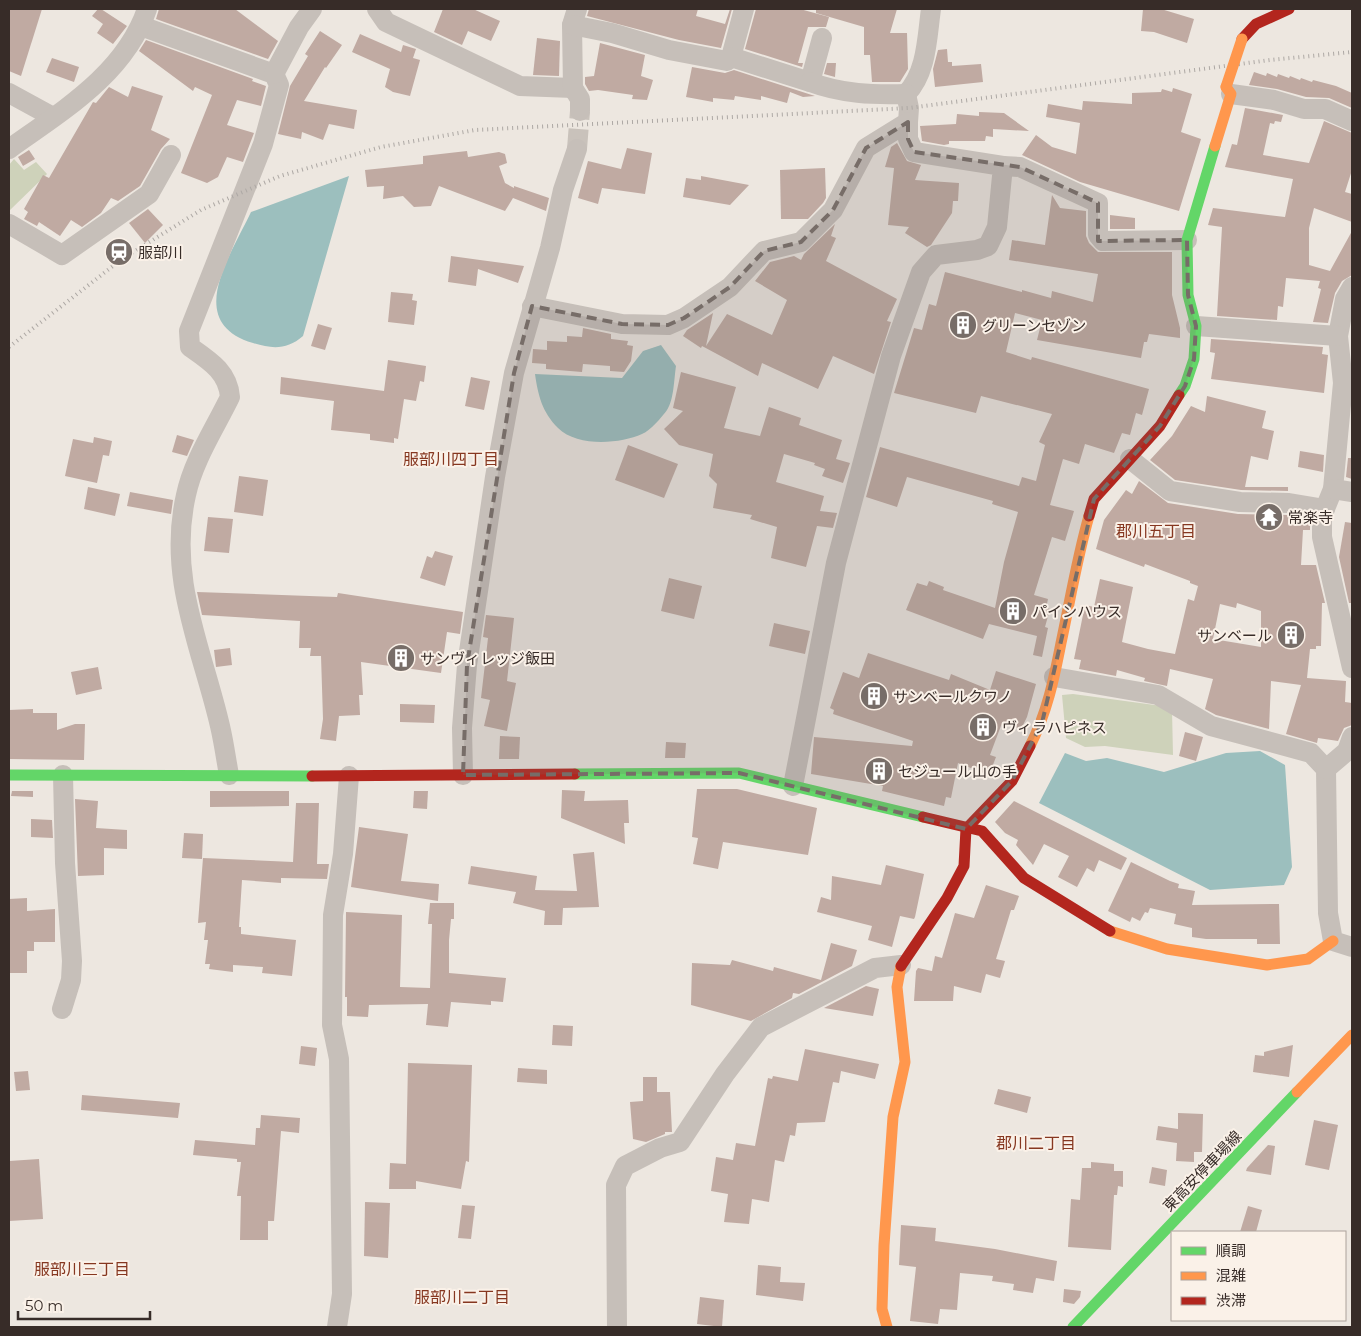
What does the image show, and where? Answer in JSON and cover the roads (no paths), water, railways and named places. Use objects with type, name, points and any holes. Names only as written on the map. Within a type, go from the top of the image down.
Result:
[{"type":"street","points":[[274,74],[299,27],[312,9]]},
{"type":"street","points":[[377,9],[386,22],[520,86],[573,88]]},
{"type":"street","points":[[580,111],[580,99],[573,88],[574,17],[612,33],[669,50],[727,61],[731,57],[744,9]]},
{"type":"street","points":[[731,57],[828,88],[869,95],[906,94],[916,84],[924,57],[931,9]]},
{"type":"street","points":[[887,1327],[882,1309],[884,1245],[893,1117],[905,1062],[897,987],[901,965],[947,898],[964,866],[966,829],[1012,781],[1042,723],[1054,677],[1081,545],[1094,499],[1160,426],[1185,386],[1194,359],[1196,326],[1188,295],[1187,240],[1242,39],[1256,24],[1289,9]]},
{"type":"street","points":[[9,149],[102,78],[125,53],[144,18],[274,74],[278,85],[263,144],[189,331],[190,347],[217,366],[229,384],[230,398],[193,472],[185,495],[181,546],[183,590],[220,726],[229,775]]},
{"type":"street","points":[[810,82],[822,38]]},
{"type":"street","points":[[1229,91],[1274,100],[1304,109],[1325,109],[1352,121]]},
{"type":"street","points":[[9,93],[53,117]]},
{"type":"street","points":[[906,94],[909,108],[908,139],[914,152],[1020,167],[1098,203],[1098,235],[1103,241],[1187,240]]},
{"type":"street","points":[[532,306],[622,324],[668,325],[684,318],[730,287],[764,251],[801,242],[833,210],[866,148],[908,122]]},
{"type":"street","points":[[463,775],[462,728],[467,665],[495,477],[514,373],[557,222],[563,190],[577,149]]},
{"type":"street","points":[[9,224],[62,255],[149,194],[171,155]]},
{"type":"street","points":[[792,786],[836,563],[891,356],[921,272],[926,266],[936,255],[977,250],[988,246],[997,226],[1003,166]]},
{"type":"street","points":[[1352,287],[1346,299],[1338,336],[1343,383],[1343,490],[1325,509],[1322,516],[1322,537],[1352,668]]},
{"type":"street","points":[[1196,326],[1338,336]]},
{"type":"street","points":[[1130,459],[1170,491],[1240,502],[1289,502],[1325,509]]},
{"type":"street","points":[[1054,677],[1158,695],[1211,726],[1311,753],[1326,769],[1328,913],[1333,942]]},
{"type":"street","points":[[1326,769],[1347,751],[1352,737]]},
{"type":"street","points":[[9,775],[348,776],[739,773],[966,829],[982,831],[1024,878],[1113,932],[1167,949],[1267,965],[1308,959],[1333,942],[1352,947]]},
{"type":"street","points":[[62,1008],[71,980],[72,961],[65,863],[63,775]]},
{"type":"street","points":[[337,1327],[342,1294],[339,1059],[332,1024],[333,915],[343,854],[348,776]]},
{"type":"street","points":[[617,1327],[616,1185],[625,1166],[660,1148],[680,1142],[726,1074],[761,1027],[875,968],[901,965]]},
{"type":"street","name":"東高安停車場線","points":[[1073,1327],[1352,1035]]},
{"type":"water","points":[[349,176],[303,336],[291,344],[273,347],[253,343],[232,333],[220,320],[216,304],[218,286],[224,267],[251,212]]},
{"type":"water","points":[[661,345],[676,366],[672,395],[667,410],[656,424],[645,432],[611,442],[587,441],[566,434],[548,416],[539,396],[535,374],[622,378],[643,351]]},
{"type":"water","points":[[1260,751],[1285,765],[1292,867],[1284,885],[1210,890],[1039,803],[1065,753],[1086,761],[1107,758],[1164,772],[1226,753]]},
{"type":"tunnel","points":[[577,149],[580,111]]},
{"type":"railway","points":[[9,347],[122,259],[201,210],[280,176],[381,147],[475,130],[909,108],[1270,60],[1352,52]]},
{"type":"place","name":"服部川","points":[[119,252]]},
{"type":"place","name":"グリーンセゾン","points":[[963,325]]},
{"type":"place","name":"常楽寺","points":[[1269,517]]},
{"type":"place","name":"パインハウス","points":[[1013,611]]},
{"type":"place","name":"サンベール","points":[[1291,635]]},
{"type":"place","name":"サンヴィレッジ飯田","points":[[401,658]]},
{"type":"place","name":"サンベールクワノ","points":[[874,696]]},
{"type":"place","name":"ヴィラハピネス","points":[[983,727]]},
{"type":"place","name":"セジュール山の手","points":[[879,771]]},
{"type":"district","name":"服部川四丁目","points":[[451,459]]},
{"type":"district","name":"郡川五丁目","points":[[1156,531]]},
{"type":"district","name":"郡川二丁目","points":[[1036,1143]]},
{"type":"district","name":"服部川三丁目","points":[[82,1269]]},
{"type":"district","name":"服部川二丁目","points":[[462,1297]]}]
